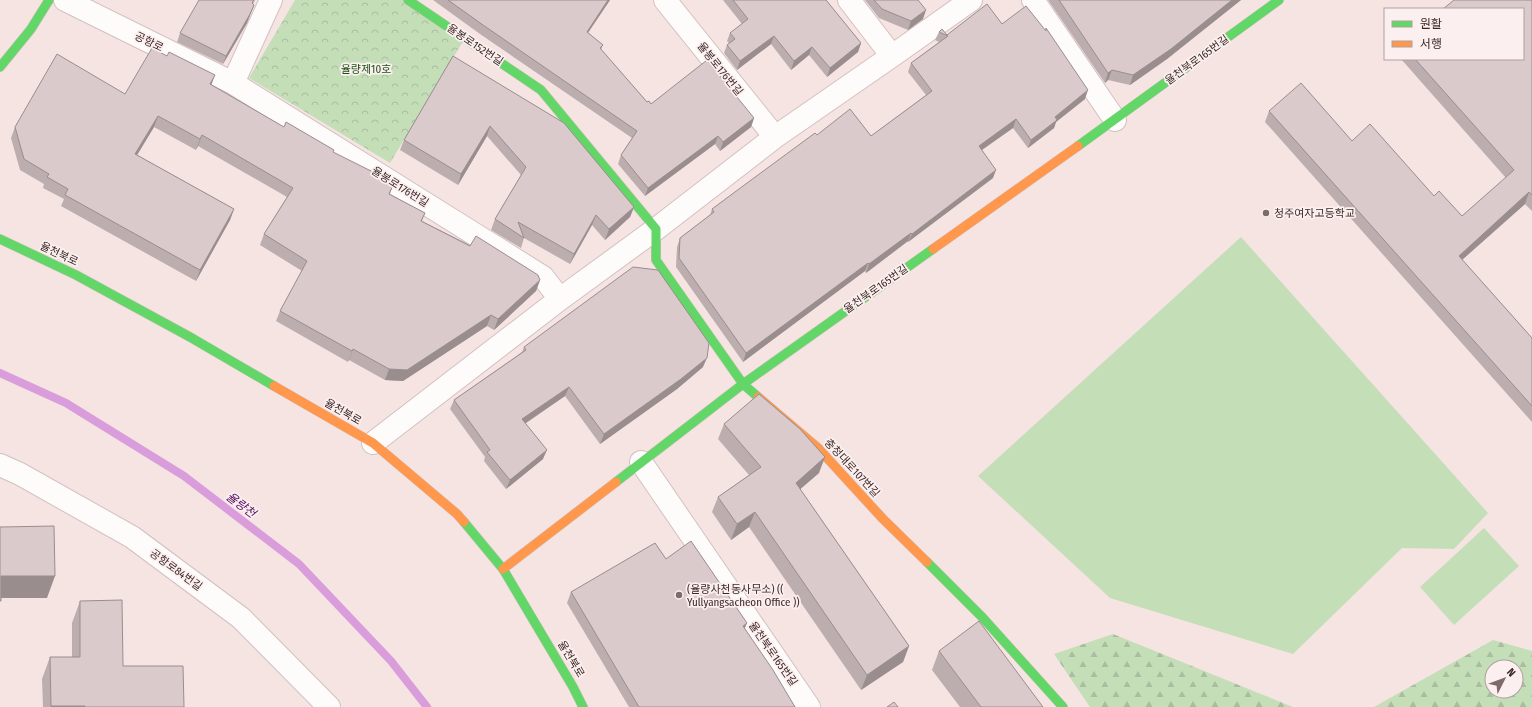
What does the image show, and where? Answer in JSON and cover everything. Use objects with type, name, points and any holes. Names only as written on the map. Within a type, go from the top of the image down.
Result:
[{"type":"street","points":[[0,67],[31,29],[49,0]]},
{"type":"street","name":"공항로","points":[[65,0],[232,83]]},
{"type":"street","points":[[232,83],[270,0]]},
{"type":"street","name":"율봉로152번길","points":[[408,0],[541,90],[656,229]]},
{"type":"street","name":"율봉로176번길","points":[[665,0],[775,137]]},
{"type":"street","points":[[849,0],[892,56]]},
{"type":"street","points":[[372,442],[560,299],[656,229],[775,137],[970,0]]},
{"type":"street","points":[[1033,0],[1115,120]]},
{"type":"street","name":"율천북로165번길","points":[[504,569],[743,384],[1115,120],[1279,0]]},
{"type":"street","name":"율봉로176번길","points":[[232,83],[543,277],[560,299]]},
{"type":"street","name":"충청대로107번길","points":[[656,229],[656,260],[743,384],[818,448],[883,519],[983,618],[1063,707]]},
{"type":"street","name":"율천북로","points":[[0,240],[83,278],[190,337],[372,442],[457,514],[504,569],[574,687],[583,707]]},
{"type":"street","name":"율천북로165번길","points":[[641,462],[809,707]]},
{"type":"street","name":"공항로84번길","points":[[0,465],[33,481],[132,537],[241,618],[329,707]]},
{"type":"green space","name":"율량제10호","points":[[295,0],[403,0],[465,38],[390,163],[249,78]]},
{"type":"green space","points":[[1241,237],[1488,513],[1454,549],[1402,548],[1293,654],[1110,598],[978,476]]},
{"type":"green space","points":[[1484,528],[1519,566],[1454,625],[1420,587]]},
{"type":"green space","points":[[1113,634],[1293,707],[1090,707],[1054,654]]},
{"type":"green space","points":[[1493,640],[1532,651],[1532,707],[1374,707]]},
{"type":"building","points":[[199,0],[254,0],[252,3],[254,5],[250,14],[226,56],[180,33]]},
{"type":"building","points":[[448,0],[608,0],[587,32],[603,45],[600,48],[647,102],[649,101],[651,104],[707,60],[754,118],[723,142],[718,136],[648,188],[621,155],[637,131]]},
{"type":"building","points":[[733,0],[826,0],[861,43],[830,68],[812,47],[794,61],[774,36],[740,61],[727,45],[735,39],[730,33],[748,19]]},
{"type":"building","points":[[874,0],[918,0],[926,10],[911,21],[882,9]]},
{"type":"building","points":[[1059,0],[1232,0],[1171,49],[1133,75],[1112,70],[1108,73]]},
{"type":"building","points":[[1454,0],[1532,0],[1532,195],[1529,192],[1459,256],[1532,338],[1532,406],[1269,111],[1301,83],[1352,141],[1370,124],[1434,196],[1439,191],[1462,216],[1514,170],[1416,60],[1524,60],[1524,8],[1444,8]]},
{"type":"building","points":[[987,4],[1002,24],[1026,6],[1046,31],[1046,28],[1088,90],[1055,117],[1057,120],[1031,140],[1016,119],[979,146],[996,170],[912,234],[911,233],[869,264],[868,263],[746,353],[679,258],[680,238],[714,212],[712,209],[815,133],[817,135],[850,109],[871,136],[932,91],[911,63],[948,36],[939,32],[942,29],[947,35]]},
{"type":"building","points":[[152,48],[167,56],[169,52],[215,75],[210,84],[284,127],[286,122],[334,150],[333,152],[375,173],[393,185],[389,194],[425,213],[421,221],[470,246],[476,236],[538,275],[540,280],[498,319],[491,315],[407,370],[389,369],[353,349],[352,351],[280,311],[307,261],[264,234],[293,188],[202,135],[200,139],[158,116],[135,154],[234,209],[200,270],[65,195],[68,189],[47,177],[49,174],[24,159],[15,127],[57,54],[125,94]]},
{"type":"building","points":[[453,56],[564,123],[634,207],[609,229],[596,215],[574,254],[518,222],[524,238],[495,219],[526,167],[490,126],[461,174],[404,140]]},
{"type":"building","points":[[633,267],[658,270],[709,343],[707,358],[681,379],[604,434],[569,387],[522,419],[547,450],[510,480],[487,452],[490,450],[454,400],[526,350],[524,347]]},
{"type":"building","points":[[759,394],[800,429],[825,457],[796,483],[909,646],[867,675],[755,512],[737,524],[718,497],[761,467],[724,424]]},
{"type":"building","points":[[54,526],[55,576],[1,576],[0,601],[0,527]]},
{"type":"building","points":[[691,541],[747,623],[743,626],[773,670],[795,707],[639,707],[571,592],[655,543],[666,559]]},
{"type":"building","points":[[122,600],[123,666],[183,666],[184,707],[51,706],[50,657],[80,657],[80,601]]},
{"type":"building","points":[[979,621],[1043,707],[981,707],[939,651]]},
{"type":"building","points":[[894,702],[898,707],[887,707]]},
{"type":"waterway","name":"율량천","points":[[0,373],[66,403],[184,476],[299,564],[391,661],[427,707]]},
{"type":"traffic: fast","points":[[0,67],[31,29],[49,0]]},
{"type":"traffic: fast","points":[[408,0],[541,90],[656,229],[656,260],[743,384],[758,397]]},
{"type":"traffic: fast","points":[[1078,146],[1279,0]]},
{"type":"traffic: fast","points":[[0,239],[76,275],[190,337],[274,386]]},
{"type":"traffic: fast","points":[[616,482],[743,384],[933,249]]},
{"type":"traffic: fast","points":[[464,522],[503,569],[573,687],[583,707]]},
{"type":"traffic: fast","points":[[927,562],[983,618],[1063,707]]},
{"type":"traffic: slow","points":[[933,249],[1078,146]]},
{"type":"traffic: slow","points":[[274,386],[373,443],[457,514],[464,522]]},
{"type":"traffic: slow","points":[[758,397],[818,448],[883,519],[927,562]]},
{"type":"traffic: slow","points":[[503,569],[616,482]]},
{"type":"place","name":"청주여자고등학교","points":[[1266,213]]},
{"type":"place","name":"(율량사천동사무소) (( Yullyangsacheon Office ))","points":[[679,595]]}]
